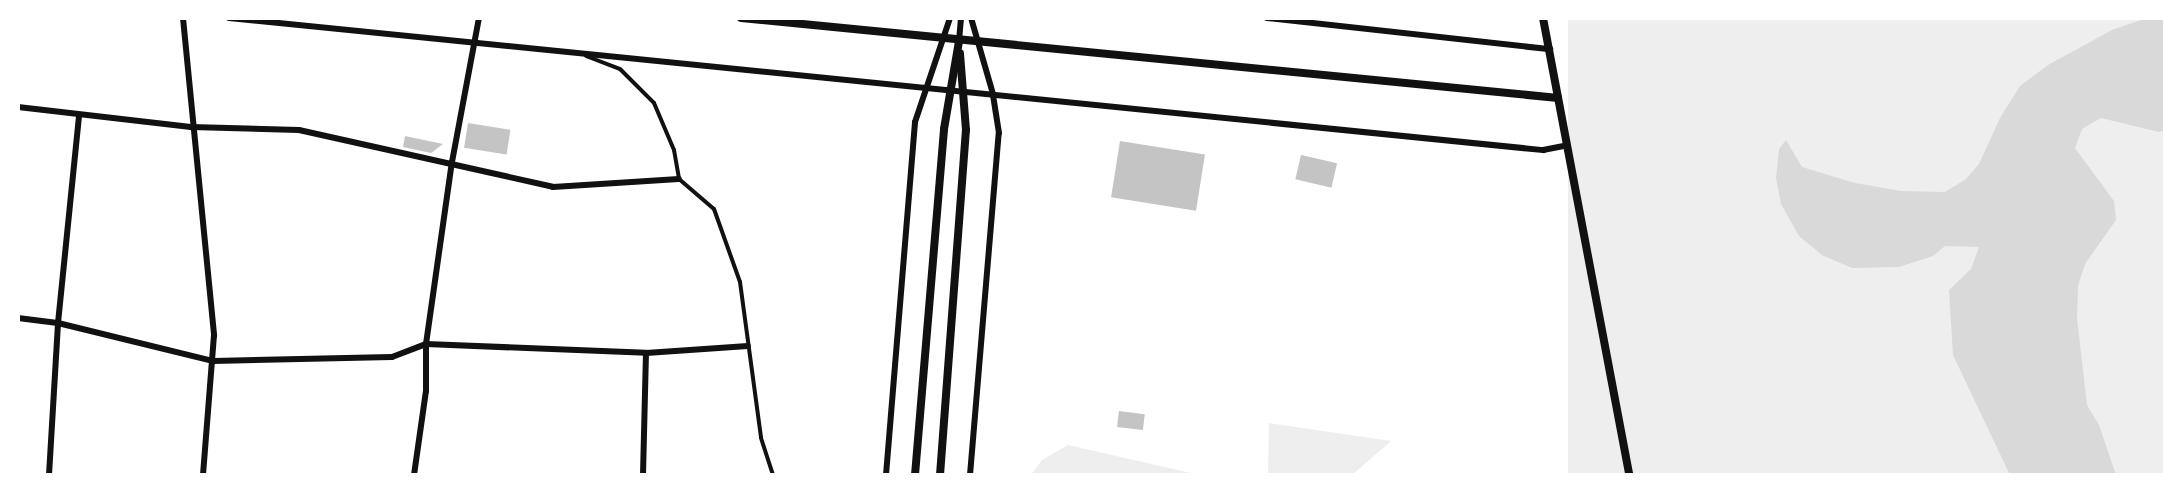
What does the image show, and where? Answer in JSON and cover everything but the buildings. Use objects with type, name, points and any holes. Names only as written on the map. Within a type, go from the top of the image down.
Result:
[{"type":"street","points":[[183,18],[191,127],[214,335],[203,475]]},
{"type":"street","points":[[229,18],[1543,150],[1568,145]]},
{"type":"street","points":[[414,475],[426,391],[426,344],[452,162],[479,18]]},
{"type":"street","points":[[741,18],[1558,98]]},
{"type":"street","points":[[886,475],[915,122],[950,18]]},
{"type":"street","points":[[940,475],[966,130],[960,41],[961,18]]},
{"type":"street","points":[[970,475],[999,133],[993,94],[971,18]]},
{"type":"street","points":[[1267,18],[1551,49]]},
{"type":"street","points":[[1543,18],[1551,49],[1558,98],[1629,475]]},
{"type":"street","points":[[915,475],[949,89],[960,41]]},
{"type":"street","points":[[18,107],[79,117],[191,127],[299,130],[452,162],[553,187],[679,179]]},
{"type":"street","points":[[49,475],[58,323],[79,117]]},
{"type":"street","points":[[18,318],[58,323],[213,361],[392,357],[426,344],[646,353],[748,346]]},
{"type":"street","points":[[643,475],[646,353]]},
{"type":"lane","points":[[585,55],[620,69],[654,103],[674,150],[679,179],[714,209],[740,282],[761,438],[773,475]]},
{"type":"shaded area","points":[[1568,18],[2165,18],[2165,475],[1568,475]]},
{"type":"shaded area","points":[[2147,18],[2165,18],[2165,130],[2159,132],[2101,118],[2082,129],[2075,148],[2114,201],[2116,220],[2085,264],[2078,286],[2077,318],[2087,405],[2099,425],[2116,475],[2010,475],[1953,355],[1949,290],[1971,269],[1979,247],[1945,246],[1933,256],[1899,267],[1852,268],[1822,255],[1799,236],[1781,204],[1776,178],[1779,149],[1786,140],[1802,167],[1855,183],[1901,191],[1945,192],[1966,179],[1979,164],[2000,118],[2020,86],[2048,65],[2112,30]]},
{"type":"shaded area","points":[[1269,423],[1391,441],[1352,475],[1268,475]]},
{"type":"shaded area","points":[[1068,445],[1193,475],[1031,475],[1042,460]]}]
